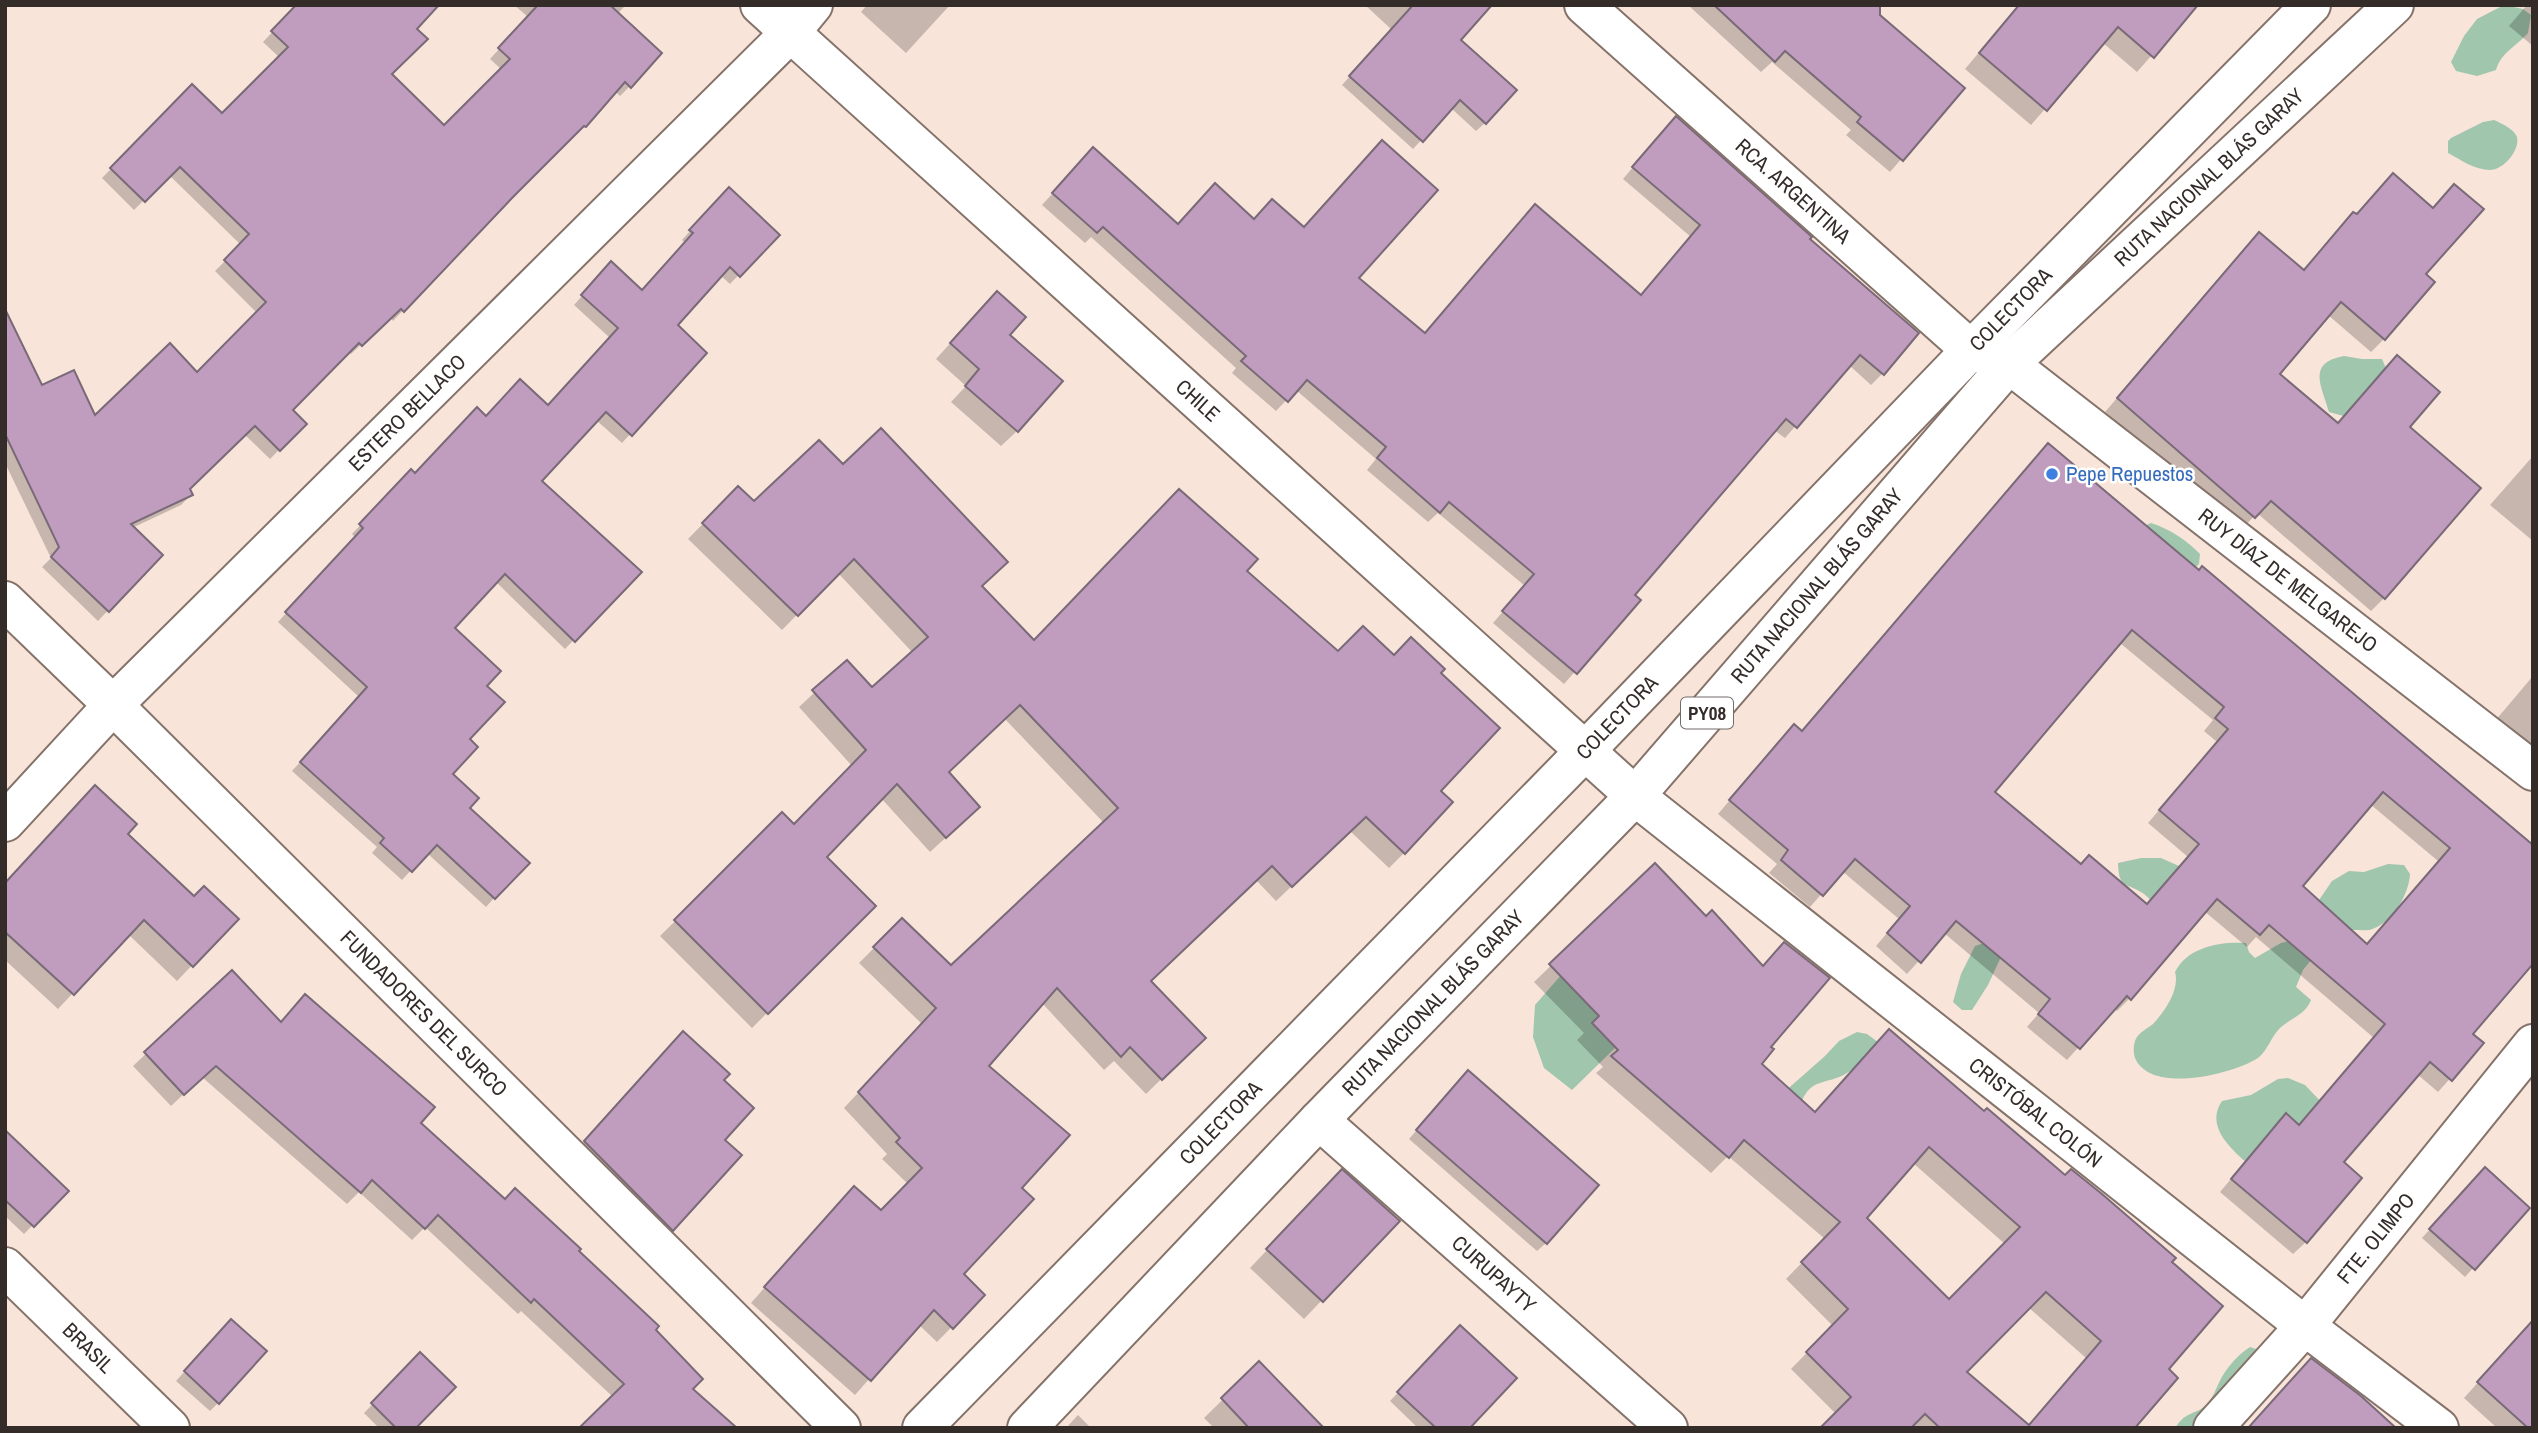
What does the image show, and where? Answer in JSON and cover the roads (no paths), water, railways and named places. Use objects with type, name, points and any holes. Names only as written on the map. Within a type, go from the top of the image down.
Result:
[{"type":"main road","name":"CHILE","points":[[760,5],[802,19],[1635,796]]},
{"type":"main road","name":"RCA. ARGENTINA","points":[[1584,5],[1971,351],[2009,364]]},
{"type":"main road","name":"COLECTORA","points":[[922,1428],[2311,5]]},
{"type":"main road","name":"RUTA NACIONAL BLÁS GARAY","points":[[1027,1428],[1319,1120],[1635,796],[2009,364],[2394,5]]},
{"type":"main road","name":"ESTERO BELLACO","points":[[5,822],[113,705],[802,19]]},
{"type":"main road","name":"RUY DÍAZ DE MELGAREJO","points":[[2009,364],[2533,771]]},
{"type":"main road","name":"FUNDADORES DEL SURCO","points":[[5,601],[841,1428]]},
{"type":"main road","name":"CRISTÓBAL COLÓN","points":[[1635,796],[2305,1326],[2439,1428]]},
{"type":"main road","name":"FTE. OLIMPO","points":[[2213,1428],[2305,1326],[2533,1044]]},
{"type":"main road","name":"CURUPAYTY","points":[[1319,1120],[1668,1428]]},
{"type":"main road","name":"BRASIL","points":[[5,1267],[170,1428]]},
{"type":"place","name":"Pepe Repuestos","points":[[2052,474]]}]
